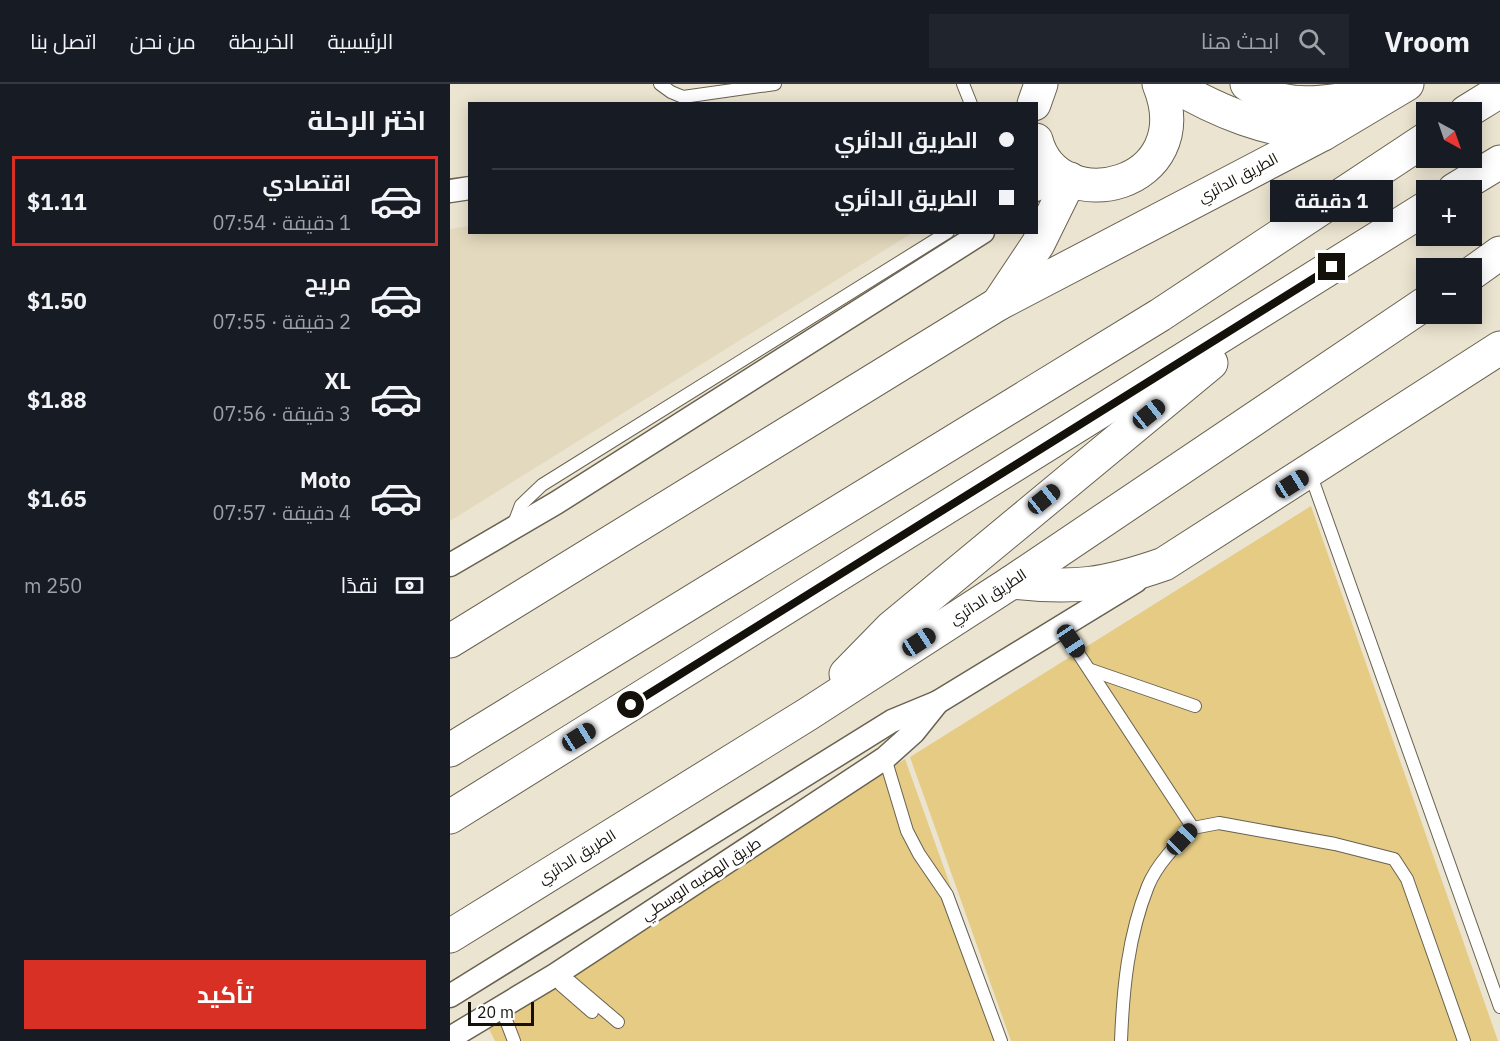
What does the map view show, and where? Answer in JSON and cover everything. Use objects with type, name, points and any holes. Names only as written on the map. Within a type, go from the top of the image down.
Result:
[{"type":"main road","points":[[1035,102],[1041,84]]},
{"type":"main road","points":[[998,304],[1038,244],[1048,169],[1091,185],[1113,184],[1134,177],[1151,163],[1162,145],[1168,123],[1166,102],[1159,84]]},
{"type":"main road","points":[[1171,84],[1200,101],[1261,125],[1292,133],[1323,134]]},
{"type":"main road","points":[[1247,84],[1278,99],[1307,104],[1403,86]]},
{"type":"main road","name":"الطريق الدائري","points":[[450,640],[998,304],[1323,134],[1403,86]]},
{"type":"main road","points":[[1482,102],[1500,91]]},
{"type":"main road","points":[[450,750],[1160,315],[1416,146]]},
{"type":"main road","points":[[1470,180],[1500,162]]},
{"type":"main road","points":[[450,817],[1416,214]]},
{"type":"main road","points":[[1482,266],[1500,253]]},
{"type":"main road","points":[[808,714],[891,628],[1313,279]]},
{"type":"main road","name":"الطريق الدائري","points":[[450,936],[808,714],[1012,582],[1416,310]]},
{"type":"main road","points":[[1012,582],[1082,586],[1124,578],[1164,564],[1495,356]]},
{"type":"street","points":[[450,191],[468,188]]},
{"type":"street","points":[[450,566],[512,530],[981,234]]},
{"type":"street","name":"طريق الهضبه الوسطي","points":[[450,996],[892,721],[938,702],[1164,564]]},
{"type":"street","name":"طريق الهضبه الوسطي","points":[[450,1038],[555,975],[885,758],[914,732],[938,702]]},
{"type":"street","points":[[537,942],[555,975]]},
{"type":"lane","points":[[660,84],[683,97],[775,84]]},
{"type":"lane","points":[[963,84],[970,102]]},
{"type":"lane","points":[[512,530],[521,505],[535,491],[945,234]]},
{"type":"lane","points":[[752,353],[764,372]]},
{"type":"lane","points":[[655,414],[667,433]]},
{"type":"lane","points":[[1310,473],[1500,1007]]},
{"type":"lane","points":[[1061,627],[1193,828]]},
{"type":"lane","points":[[1091,670],[1195,706]]},
{"type":"lane","points":[[885,758],[907,831],[919,854],[947,895],[1001,1041]]},
{"type":"lane","points":[[1121,1041],[1123,983],[1148,885],[1171,850],[1193,828],[1219,823],[1335,844],[1394,859],[1407,879],[1464,1041]]},
{"type":"lane","points":[[555,975],[561,985],[615,1025]]},
{"type":"lane","points":[[501,1007],[514,1041]]},
{"type":"shaded area","points":[[468,226],[468,234],[910,234],[450,521],[450,229]]},
{"type":"shaded area","points":[[1311,506],[1498,1041],[1011,1041],[910,757]]},
{"type":"shaded area","points":[[905,759],[1006,1041],[495,1041],[489,1029]]},
{"type":"route","points":[[631,705],[1332,267]]}]
